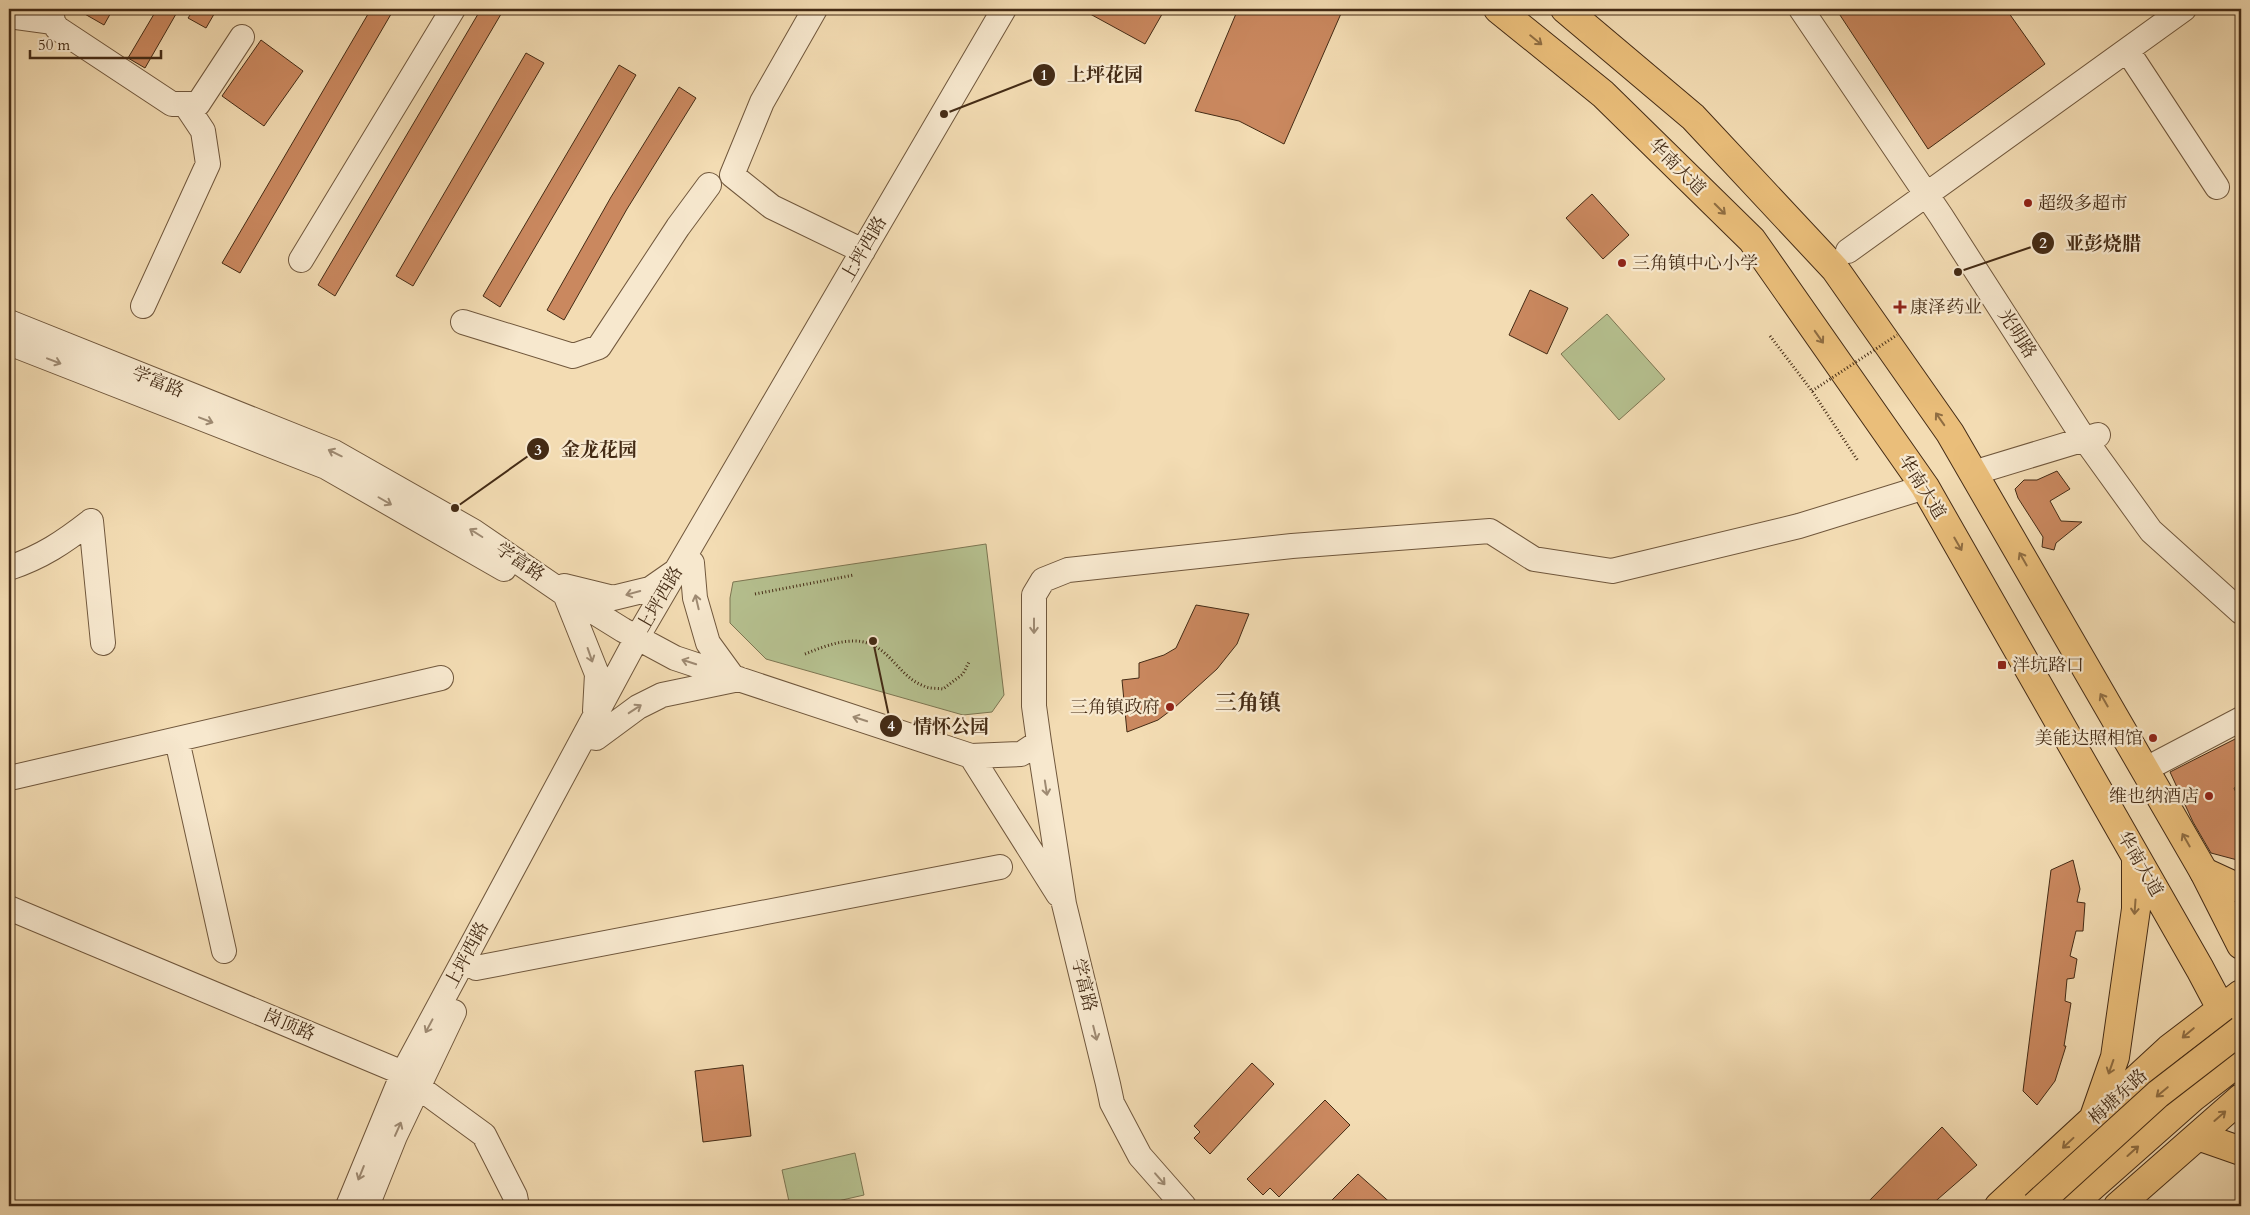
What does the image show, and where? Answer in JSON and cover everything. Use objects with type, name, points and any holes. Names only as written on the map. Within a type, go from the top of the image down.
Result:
[{"type":"main road","name":"华南大道","points":[[1498,9],[1603,94],[1752,240],[1925,487],[2136,858],[2232,1001],[2241,1046]]},
{"type":"main road","points":[[1565,9],[1693,117],[1835,269],[1950,433],[2204,872],[2241,945]]},
{"type":"main road","points":[[2092,1121],[2115,1057],[2136,909],[2136,858]]},
{"type":"main road","points":[[2204,872],[2241,889]]},
{"type":"main road","name":"梅塘东路","points":[[1999,1206],[2169,1050],[2232,1001]]},
{"type":"main road","points":[[2035,1206],[2158,1094],[2241,1030]]},
{"type":"main road","points":[[2070,1206],[2192,1098],[2241,1060]]},
{"type":"main road","points":[[2118,1206],[2241,1098]]},
{"type":"main road","points":[[2198,1136],[2241,1150]]},
{"type":"street","points":[[301,260],[453,9]]},
{"type":"street","points":[[815,9],[762,102],[732,175],[772,207],[863,251]]},
{"type":"street","name":"上坪西路","points":[[348,1206],[410,1080],[640,643],[863,251],[1004,9]]},
{"type":"street","name":"上坪西路","points":[[684,567],[1016,9]]},
{"type":"street","name":"光明路","points":[[1801,9],[1927,194],[2082,434],[2151,531],[2241,612]]},
{"type":"street","points":[[1848,251],[2184,9]]},
{"type":"street","points":[[9,16],[52,16],[58,28],[172,104],[198,104],[242,37]]},
{"type":"street","points":[[2127,50],[2217,187]]},
{"type":"street","points":[[143,306],[208,164],[203,131],[185,104]]},
{"type":"street","points":[[463,322],[574,356],[599,347],[678,227],[709,184]]},
{"type":"street","name":"学富路","points":[[9,322],[334,452],[473,531],[640,643]]},
{"type":"street","name":"学富路","points":[[9,343],[326,467],[640,643],[675,658],[971,756],[1021,754],[1039,742]]},
{"type":"street","points":[[1973,473],[2098,435]]},
{"type":"street","name":"学富路","points":[[1184,1206],[1140,1156],[1112,1102],[1064,904],[1034,706],[1034,595],[1043,580],[1068,570],[1292,546],[1490,532],[1534,559],[1612,571],[1799,526],[1925,487]]},
{"type":"street","points":[[9,568],[34,560],[62,544],[91,521],[102,643]]},
{"type":"street","points":[[684,567],[708,642],[735,678],[662,695],[595,728],[597,674],[560,589],[586,590],[613,598],[650,589],[684,567]]},
{"type":"street","points":[[14,777],[441,678]]},
{"type":"street","points":[[2144,770],[2241,720]]},
{"type":"street","name":"上坪西路","points":[[367,1206],[410,1080],[476,968],[595,728]]},
{"type":"street","points":[[176,740],[224,951]]},
{"type":"street","points":[[971,756],[1064,904]]},
{"type":"street","points":[[476,968],[1000,867]]},
{"type":"street","name":"岗顶路","points":[[9,908],[410,1080],[484,1135],[517,1206]]},
{"type":"path","points":[[1812,391],[1897,335]]},
{"type":"path","points":[[1770,336],[1812,391],[1858,461]]},
{"type":"path","points":[[755,594],[854,575]]},
{"type":"path","points":[[805,654],[837,643],[855,641],[875,647],[889,655],[905,674],[924,687],[943,689],[963,674],[969,662]]},
{"type":"green space","points":[[1607,314],[1665,379],[1619,420],[1561,354]]},
{"type":"green space","points":[[986,544],[1004,695],[992,712],[963,715],[766,659],[730,623],[730,598],[733,582]]},
{"type":"green space","points":[[855,1153],[864,1195],[816,1206],[790,1206],[782,1170]]},
{"type":"building","points":[[76,9],[113,9],[104,25]]},
{"type":"building","points":[[157,9],[167,9],[176,14],[145,68],[128,58]]},
{"type":"building","points":[[194,9],[217,9],[206,28],[188,18]]},
{"type":"building","points":[[371,9],[394,9],[240,273],[222,263]]},
{"type":"building","points":[[481,9],[504,9],[335,296],[318,285]]},
{"type":"building","points":[[1081,9],[1165,9],[1145,44]]},
{"type":"building","points":[[1238,9],[1343,9],[1284,144],[1239,121],[1195,111]]},
{"type":"building","points":[[1836,9],[2006,9],[2045,64],[1928,149]]},
{"type":"building","points":[[261,40],[303,71],[264,126],[222,96]]},
{"type":"building","points":[[526,53],[544,63],[413,286],[396,276]]},
{"type":"building","points":[[619,65],[636,75],[500,307],[483,296]]},
{"type":"building","points":[[679,87],[696,98],[627,209],[564,320],[547,310],[611,197]]},
{"type":"building","points":[[1592,194],[1629,235],[1603,259],[1566,218]]},
{"type":"building","points":[[1530,290],[1568,308],[1547,354],[1509,335]]},
{"type":"building","points":[[2057,471],[2070,489],[2050,501],[2061,521],[2082,522],[2056,543],[2054,550],[2042,547],[2043,537],[2018,498],[2015,489],[2024,480],[2037,480]]},
{"type":"building","points":[[1196,605],[1249,614],[1237,644],[1217,669],[1174,708],[1158,720],[1127,732],[1122,680],[1139,678],[1139,663],[1164,655],[1176,648]]},
{"type":"building","name":"维也纳酒店","points":[[2241,736],[2241,785],[2234,788],[2241,804],[2241,861],[2211,853],[2193,822],[2170,772]]},
{"type":"building","points":[[2073,860],[2080,889],[2077,902],[2085,903],[2083,931],[2076,931],[2070,956],[2077,959],[2074,978],[2067,979],[2065,1001],[2071,1003],[2064,1046],[2066,1046],[2055,1081],[2037,1105],[2023,1091],[2051,870]]},
{"type":"building","points":[[1252,1063],[1274,1084],[1210,1154],[1194,1138],[1200,1132],[1194,1126]]},
{"type":"building","points":[[743,1065],[751,1136],[703,1142],[695,1071]]},
{"type":"building","points":[[1325,1100],[1350,1125],[1279,1197],[1270,1188],[1263,1195],[1247,1179]]},
{"type":"building","points":[[1942,1127],[1977,1165],[1930,1206],[1864,1206]]},
{"type":"building","points":[[1358,1174],[1394,1206],[1326,1206]]},
{"type":"place","name":"上坪花园","points":[[944,114]]},
{"type":"place","name":"超级多超市","points":[[2028,203]]},
{"type":"place","name":"三角镇中心小学","points":[[1622,263]]},
{"type":"place","name":"亚彭烧腊","points":[[1958,272]]},
{"type":"place","name":"康泽药业","points":[[1900,307]]},
{"type":"place","name":"金龙花园","points":[[455,508]]},
{"type":"place","name":"情怀公园","points":[[873,641]]},
{"type":"place","name":"泮坑路口","points":[[2002,665]]},
{"type":"place","name":"三角镇政府","points":[[1170,707]]},
{"type":"place","name":"美能达照相馆","points":[[2153,738]]},
{"type":"place","name":"维也纳酒店","points":[[2209,796]]},
{"type":"district","name":"三角镇","points":[[1248,703]]}]
